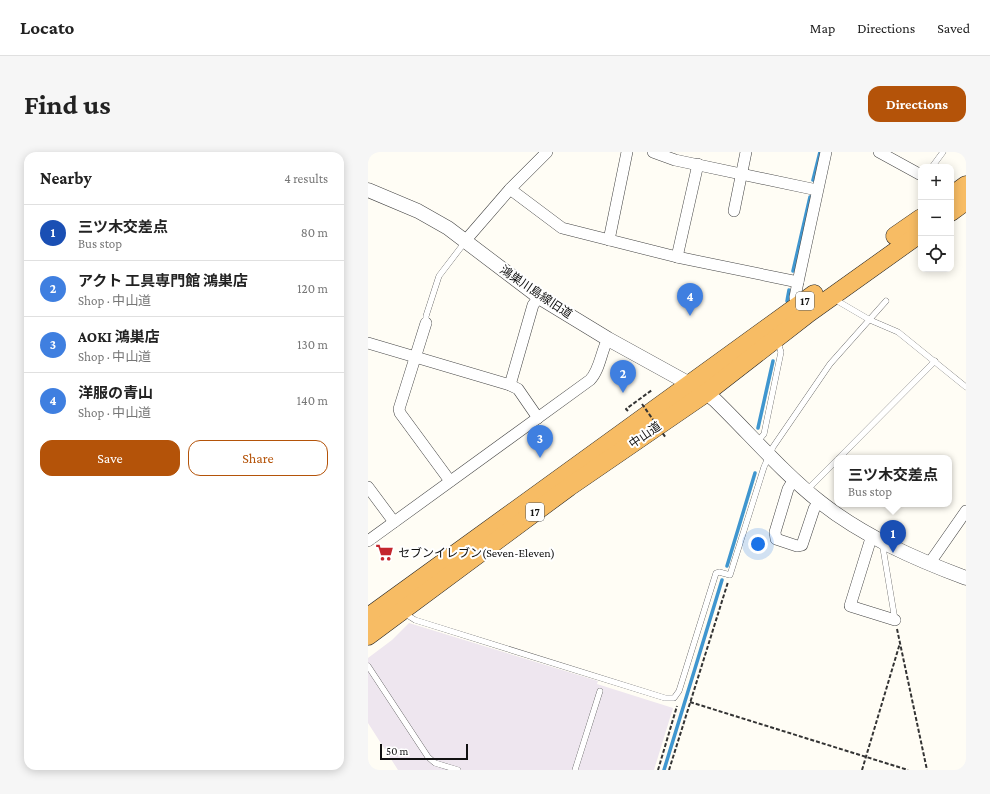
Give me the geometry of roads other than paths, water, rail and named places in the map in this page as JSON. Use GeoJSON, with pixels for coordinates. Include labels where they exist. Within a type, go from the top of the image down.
{"type":"FeatureCollection","features":[{"type":"Feature","properties":{"kind":"highway"},"geometry":{"type":"LineString","coordinates":[[954,194],[966,186]]}},
{"type":"Feature","properties":{"kind":"highway"},"geometry":{"type":"LineString","coordinates":[[954,210],[966,201]]}},
{"type":"Feature","properties":{"kind":"highway","name":"中山道"},"geometry":{"type":"LineString","coordinates":[[368,636],[698,389],[797,306],[918,220]]}},
{"type":"Feature","properties":{"kind":"highway","name":"中山道"},"geometry":{"type":"LineString","coordinates":[[368,617],[698,389],[776,338],[918,235]]}},
{"type":"Feature","properties":{"kind":"street"},"geometry":{"type":"LineString","coordinates":[[465,241],[510,189],[547,152]]}},
{"type":"Feature","properties":{"kind":"street"},"geometry":{"type":"LineString","coordinates":[[609,240],[627,152]]}},
{"type":"Feature","properties":{"kind":"street"},"geometry":{"type":"LineString","coordinates":[[653,152],[676,156],[698,164],[741,174],[818,190]]}},
{"type":"Feature","properties":{"kind":"street"},"geometry":{"type":"LineString","coordinates":[[734,211],[746,152]]}},
{"type":"Feature","properties":{"kind":"street"},"geometry":{"type":"LineString","coordinates":[[797,306],[795,296],[826,152]]}},
{"type":"Feature","properties":{"kind":"street"},"geometry":{"type":"LineString","coordinates":[[878,152],[918,173]]}},
{"type":"Feature","properties":{"kind":"street"},"geometry":{"type":"LineString","coordinates":[[677,257],[698,164]]}},
{"type":"Feature","properties":{"kind":"street"},"geometry":{"type":"LineString","coordinates":[[510,189],[562,228],[677,257],[798,282]]}},
{"type":"Feature","properties":{"kind":"street","name":"鴻巣川島線旧道"},"geometry":{"type":"LineString","coordinates":[[368,190],[418,211],[448,228],[539,297],[608,339],[715,400],[794,479],[844,520],[929,564],[966,578]]}},
{"type":"Feature","properties":{"kind":"street"},"geometry":{"type":"LineString","coordinates":[[510,385],[533,305],[539,297]]}},
{"type":"Feature","properties":{"kind":"street"},"geometry":{"type":"LineString","coordinates":[[426,323],[399,409],[400,413],[450,481]]}},
{"type":"Feature","properties":{"kind":"street"},"geometry":{"type":"LineString","coordinates":[[368,541],[593,377],[608,339]]}},
{"type":"Feature","properties":{"kind":"street"},"geometry":{"type":"LineString","coordinates":[[368,343],[510,385],[518,389],[538,418]]}},
{"type":"Feature","properties":{"kind":"street"},"geometry":{"type":"LineString","coordinates":[[794,479],[788,489],[775,532],[776,539],[797,546],[802,545],[814,510],[819,501]]}},
{"type":"Feature","properties":{"kind":"street"},"geometry":{"type":"LineString","coordinates":[[368,487],[394,522]]}},
{"type":"Feature","properties":{"kind":"street"},"geometry":{"type":"LineString","coordinates":[[929,564],[966,511]]}},
{"type":"Feature","properties":{"kind":"street"},"geometry":{"type":"LineString","coordinates":[[877,538],[850,606],[895,620]]}},
{"type":"Feature","properties":{"kind":"lane"},"geometry":{"type":"LineString","coordinates":[[934,164],[943,152]]}},
{"type":"Feature","properties":{"kind":"lane"},"geometry":{"type":"LineString","coordinates":[[426,323],[426,316],[438,276],[465,241]]}},
{"type":"Feature","properties":{"kind":"lane"},"geometry":{"type":"LineString","coordinates":[[830,298],[870,320],[898,332],[966,387]]}},
{"type":"Feature","properties":{"kind":"lane"},"geometry":{"type":"LineString","coordinates":[[402,612],[415,620],[665,698],[674,698],[679,691],[716,573],[719,572],[730,575],[764,467],[770,455],[830,364],[886,301]]}},
{"type":"Feature","properties":{"kind":"lane"},"geometry":{"type":"LineString","coordinates":[[757,442],[764,434],[781,352],[781,346],[776,338]]}},
{"type":"Feature","properties":{"kind":"lane"},"geometry":{"type":"LineString","coordinates":[[842,455],[935,361]]}},
{"type":"Feature","properties":{"kind":"lane"},"geometry":{"type":"LineString","coordinates":[[807,490],[834,463]]}},
{"type":"Feature","properties":{"kind":"lane"},"geometry":{"type":"LineString","coordinates":[[877,538],[882,552],[895,620]]}},
{"type":"Feature","properties":{"kind":"lane"},"geometry":{"type":"LineString","coordinates":[[368,666],[428,757],[435,763],[458,770]]}},
{"type":"Feature","properties":{"kind":"lane"},"geometry":{"type":"LineString","coordinates":[[575,770],[600,691]]}},
{"type":"Feature","properties":{"kind":"waterway"},"geometry":{"type":"LineString","coordinates":[[813,180],[820,152]]}},
{"type":"Feature","properties":{"kind":"waterway"},"geometry":{"type":"LineString","coordinates":[[793,271],[810,197]]}},
{"type":"Feature","properties":{"kind":"waterway"},"geometry":{"type":"LineString","coordinates":[[787,301],[789,290]]}},
{"type":"Feature","properties":{"kind":"waterway"},"geometry":{"type":"LineString","coordinates":[[758,428],[773,361]]}},
{"type":"Feature","properties":{"kind":"waterway"},"geometry":{"type":"LineString","coordinates":[[727,566],[755,473]]}},
{"type":"Feature","properties":{"kind":"waterway"},"geometry":{"type":"LineString","coordinates":[[664,770],[722,580]]}},
{"type":"Feature","properties":{"kind":"place","name":"洋服の青山"},"geometry":{"type":"Point","coordinates":[690,316]}},
{"type":"Feature","properties":{"kind":"place","name":"アクト 工具専門館 鴻巣店"},"geometry":{"type":"Point","coordinates":[623,393]}},
{"type":"Feature","properties":{"kind":"place","name":"AOKI 鴻巣店"},"geometry":{"type":"Point","coordinates":[540,458]}},
{"type":"Feature","properties":{"kind":"place","name":"セブンイレブン(Seven-Eleven)"},"geometry":{"type":"Point","coordinates":[385,553]}},
{"type":"Feature","properties":{"kind":"place","name":"三ツ木交差点"},"geometry":{"type":"Point","coordinates":[893,553]}}]}
